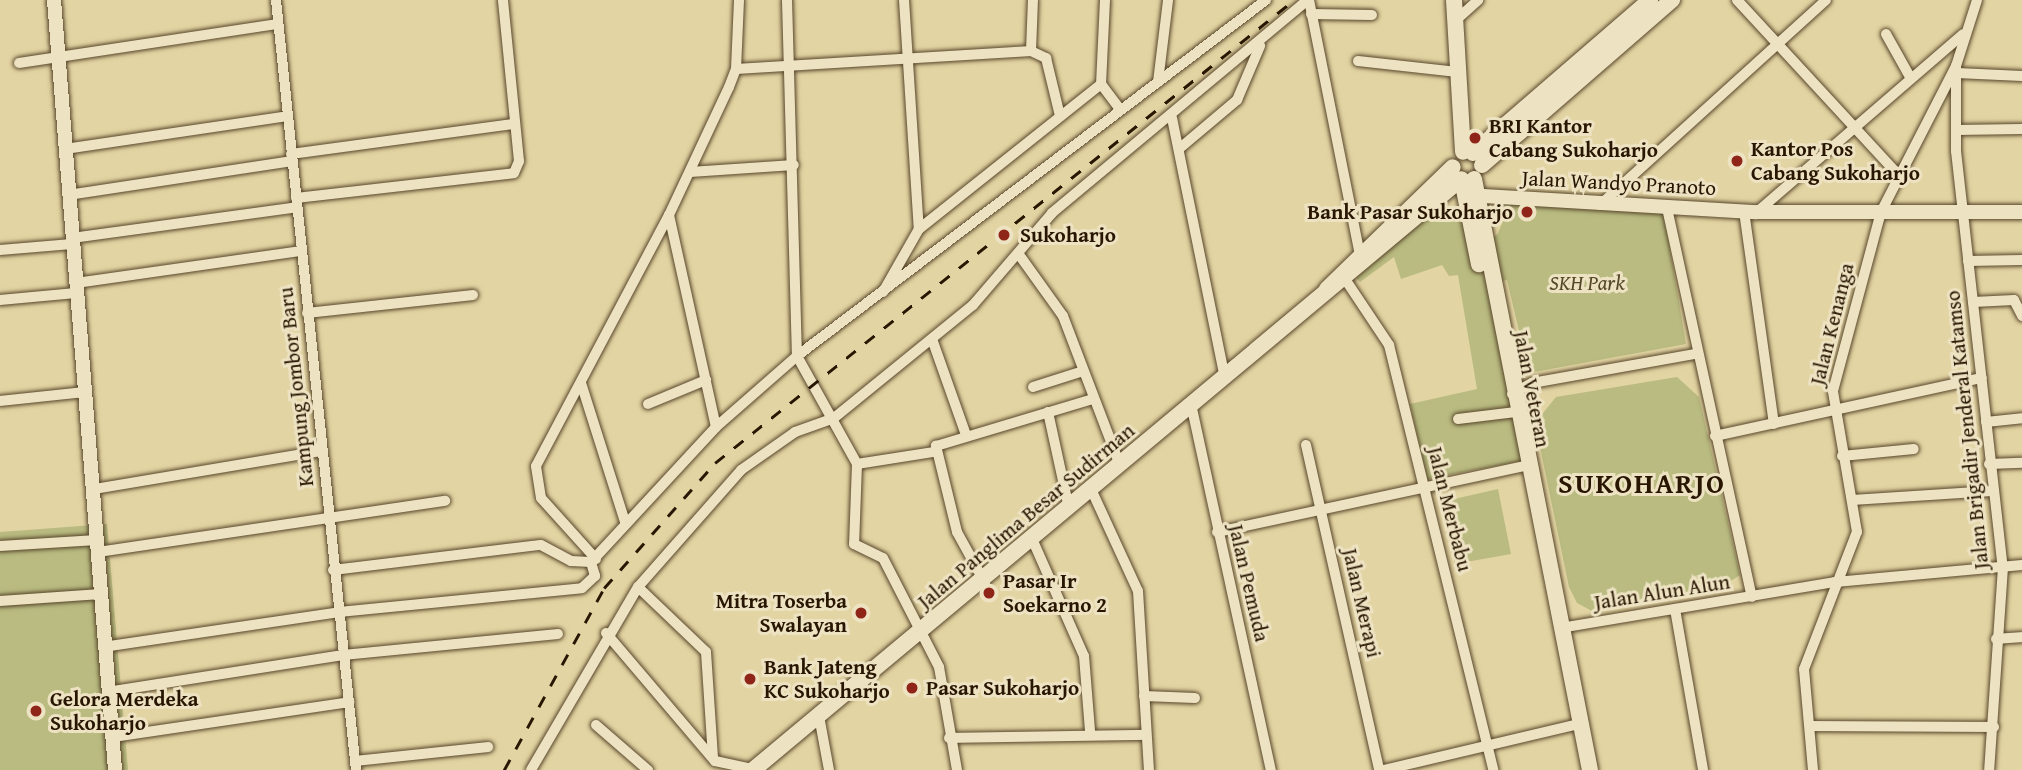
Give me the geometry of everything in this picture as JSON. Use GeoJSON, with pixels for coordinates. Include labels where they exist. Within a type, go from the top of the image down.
{"type":"FeatureCollection","features":[{"type":"Feature","properties":{"kind":"main road","name":"Jalan Veteran"},"geometry":{"type":"LineString","coordinates":[[1454,0],[1457,72],[1468,174],[1590,770]]}},
{"type":"Feature","properties":{"kind":"main road"},"geometry":{"type":"LineString","coordinates":[[1468,174],[1650,0]]}},
{"type":"Feature","properties":{"kind":"main road"},"geometry":{"type":"LineString","coordinates":[[1468,174],[1672,0]]}},
{"type":"Feature","properties":{"kind":"main road","name":"Jalan Panglima Besar Sudirman"},"geometry":{"type":"LineString","coordinates":[[754,770],[985,583],[1224,374],[1468,174]]}},
{"type":"Feature","properties":{"kind":"street"},"geometry":{"type":"LineString","coordinates":[[54,0],[94,489],[103,647],[115,770]]}},
{"type":"Feature","properties":{"kind":"street","name":"Kampung Jombor Baru"},"geometry":{"type":"LineString","coordinates":[[276,0],[355,766]]}},
{"type":"Feature","properties":{"kind":"street"},"geometry":{"type":"LineString","coordinates":[[0,250],[72,241],[297,202],[514,173],[519,162],[513,124],[503,0]]}},
{"type":"Feature","properties":{"kind":"street"},"geometry":{"type":"LineString","coordinates":[[103,647],[339,612],[582,588],[595,576],[594,560],[548,507],[534,478],[669,215],[736,69],[739,0]]}},
{"type":"Feature","properties":{"kind":"street"},"geometry":{"type":"LineString","coordinates":[[787,0],[797,356],[835,418],[857,464],[853,544],[883,558],[918,635],[944,678],[949,738],[957,770]]}},
{"type":"Feature","properties":{"kind":"street"},"geometry":{"type":"LineString","coordinates":[[904,0],[919,229]]}},
{"type":"Feature","properties":{"kind":"street"},"geometry":{"type":"LineString","coordinates":[[1031,51],[1032,0]]}},
{"type":"Feature","properties":{"kind":"street"},"geometry":{"type":"LineString","coordinates":[[1105,0],[1101,84],[1120,109]]}},
{"type":"Feature","properties":{"kind":"street"},"geometry":{"type":"LineString","coordinates":[[1158,82],[1168,0]]}},
{"type":"Feature","properties":{"kind":"street"},"geometry":{"type":"LineString","coordinates":[[333,570],[541,545],[571,561],[594,560],[625,522],[716,426],[797,356],[909,276],[1253,6],[1266,0]]}},
{"type":"Feature","properties":{"kind":"street"},"geometry":{"type":"LineString","coordinates":[[1308,0],[1360,260]]}},
{"type":"Feature","properties":{"kind":"street"},"geometry":{"type":"LineString","coordinates":[[531,770],[606,633],[638,587],[741,470],[794,432],[835,418],[932,339],[1020,256],[1052,212],[1172,118],[1260,45],[1308,0]]}},
{"type":"Feature","properties":{"kind":"street"},"geometry":{"type":"LineString","coordinates":[[1456,20],[1478,0]]}},
{"type":"Feature","properties":{"kind":"street"},"geometry":{"type":"LineString","coordinates":[[1737,0],[1782,42],[1901,178]]}},
{"type":"Feature","properties":{"kind":"street"},"geometry":{"type":"LineString","coordinates":[[1600,205],[1826,0]]}},
{"type":"Feature","properties":{"kind":"street"},"geometry":{"type":"LineString","coordinates":[[1976,0],[1963,34],[1956,70],[2022,76]]}},
{"type":"Feature","properties":{"kind":"street"},"geometry":{"type":"LineString","coordinates":[[1311,14],[1372,15]]}},
{"type":"Feature","properties":{"kind":"street"},"geometry":{"type":"LineString","coordinates":[[19,63],[278,24]]}},
{"type":"Feature","properties":{"kind":"street"},"geometry":{"type":"LineString","coordinates":[[1886,34],[1910,78]]}},
{"type":"Feature","properties":{"kind":"street"},"geometry":{"type":"LineString","coordinates":[[1774,424],[1750,211],[1857,127],[1963,34]]}},
{"type":"Feature","properties":{"kind":"street"},"geometry":{"type":"LineString","coordinates":[[1180,148],[1237,100],[1260,45]]}},
{"type":"Feature","properties":{"kind":"street"},"geometry":{"type":"LineString","coordinates":[[736,69],[1031,51],[1046,58],[1060,116]]}},
{"type":"Feature","properties":{"kind":"street"},"geometry":{"type":"LineString","coordinates":[[1357,61],[1457,72]]}},
{"type":"Feature","properties":{"kind":"street","name":"Jalan Brigadir Jenderal Katamso"},"geometry":{"type":"LineString","coordinates":[[1956,70],[1956,130],[1968,261],[1992,491],[2003,567],[1989,770]]}},
{"type":"Feature","properties":{"kind":"street","name":"Jalan Kenanga"},"geometry":{"type":"LineString","coordinates":[[1813,770],[1804,669],[1835,582],[1857,532],[1833,411],[1881,212],[1956,70]]}},
{"type":"Feature","properties":{"kind":"street"},"geometry":{"type":"LineString","coordinates":[[883,292],[894,265],[919,229],[1101,84]]}},
{"type":"Feature","properties":{"kind":"street"},"geometry":{"type":"LineString","coordinates":[[65,149],[288,116]]}},
{"type":"Feature","properties":{"kind":"street"},"geometry":{"type":"LineString","coordinates":[[1172,118],[1224,374]]}},
{"type":"Feature","properties":{"kind":"street"},"geometry":{"type":"LineString","coordinates":[[68,195],[292,157],[513,124]]}},
{"type":"Feature","properties":{"kind":"street"},"geometry":{"type":"LineString","coordinates":[[1956,130],[2022,130]]}},
{"type":"Feature","properties":{"kind":"street"},"geometry":{"type":"LineString","coordinates":[[690,172],[793,165]]}},
{"type":"Feature","properties":{"kind":"street","name":"Jalan Wandyo Pranoto"},"geometry":{"type":"LineString","coordinates":[[1468,174],[1600,205],[1750,211],[2022,212]]}},
{"type":"Feature","properties":{"kind":"street","name":"Jalan Alun Alun"},"geometry":{"type":"LineString","coordinates":[[1560,628],[1752,597],[1695,354],[1667,208]]}},
{"type":"Feature","properties":{"kind":"street"},"geometry":{"type":"LineString","coordinates":[[669,215],[716,426]]}},
{"type":"Feature","properties":{"kind":"street"},"geometry":{"type":"LineString","coordinates":[[0,300],[300,251]]}},
{"type":"Feature","properties":{"kind":"street"},"geometry":{"type":"LineString","coordinates":[[1020,256],[1055,301],[1120,465]]}},
{"type":"Feature","properties":{"kind":"street"},"geometry":{"type":"LineString","coordinates":[[1968,261],[2022,260]]}},
{"type":"Feature","properties":{"kind":"street"},"geometry":{"type":"LineString","coordinates":[[894,265],[898,277],[909,276]]}},
{"type":"Feature","properties":{"kind":"street","name":"Jalan Merbabu"},"geometry":{"type":"LineString","coordinates":[[1343,276],[1389,345],[1427,488],[1493,770]]}},
{"type":"Feature","properties":{"kind":"street"},"geometry":{"type":"LineString","coordinates":[[307,313],[473,295]]}},
{"type":"Feature","properties":{"kind":"street"},"geometry":{"type":"LineString","coordinates":[[1973,302],[2014,300],[2022,316]]}},
{"type":"Feature","properties":{"kind":"street"},"geometry":{"type":"LineString","coordinates":[[932,339],[966,435]]}},
{"type":"Feature","properties":{"kind":"street"},"geometry":{"type":"LineString","coordinates":[[1511,388],[1695,354]]}},
{"type":"Feature","properties":{"kind":"street"},"geometry":{"type":"LineString","coordinates":[[1033,387],[1083,371]]}},
{"type":"Feature","properties":{"kind":"street"},"geometry":{"type":"LineString","coordinates":[[1715,436],[1982,379]]}},
{"type":"Feature","properties":{"kind":"street"},"geometry":{"type":"LineString","coordinates":[[648,404],[706,380]]}},
{"type":"Feature","properties":{"kind":"street"},"geometry":{"type":"LineString","coordinates":[[581,383],[625,522]]}},
{"type":"Feature","properties":{"kind":"street"},"geometry":{"type":"LineString","coordinates":[[0,401],[85,392]]}},
{"type":"Feature","properties":{"kind":"street"},"geometry":{"type":"LineString","coordinates":[[857,464],[934,452],[966,435],[1093,399]]}},
{"type":"Feature","properties":{"kind":"street","name":"Jalan Pemuda"},"geometry":{"type":"LineString","coordinates":[[1191,404],[1271,770]]}},
{"type":"Feature","properties":{"kind":"street"},"geometry":{"type":"LineString","coordinates":[[1048,412],[1069,508]]}},
{"type":"Feature","properties":{"kind":"street"},"geometry":{"type":"LineString","coordinates":[[1458,419],[1516,412]]}},
{"type":"Feature","properties":{"kind":"street"},"geometry":{"type":"LineString","coordinates":[[1986,422],[2022,418]]}},
{"type":"Feature","properties":{"kind":"street","name":"Jalan Merapi"},"geometry":{"type":"LineString","coordinates":[[1306,445],[1381,770]]}},
{"type":"Feature","properties":{"kind":"street"},"geometry":{"type":"LineString","coordinates":[[1842,456],[1914,449]]}},
{"type":"Feature","properties":{"kind":"street"},"geometry":{"type":"LineString","coordinates":[[94,489],[322,451]]}},
{"type":"Feature","properties":{"kind":"street"},"geometry":{"type":"LineString","coordinates":[[934,452],[960,541],[985,583]]}},
{"type":"Feature","properties":{"kind":"street"},"geometry":{"type":"LineString","coordinates":[[1989,464],[2022,463]]}},
{"type":"Feature","properties":{"kind":"street"},"geometry":{"type":"LineString","coordinates":[[1217,532],[1321,512],[1526,466]]}},
{"type":"Feature","properties":{"kind":"street"},"geometry":{"type":"LineString","coordinates":[[1091,489],[1138,591],[1149,770]]}},
{"type":"Feature","properties":{"kind":"street"},"geometry":{"type":"LineString","coordinates":[[1852,500],[1992,491]]}},
{"type":"Feature","properties":{"kind":"street"},"geometry":{"type":"LineString","coordinates":[[0,546],[98,546],[329,520],[445,501]]}},
{"type":"Feature","properties":{"kind":"street"},"geometry":{"type":"LineString","coordinates":[[1033,541],[1084,656],[1090,731]]}},
{"type":"Feature","properties":{"kind":"street"},"geometry":{"type":"LineString","coordinates":[[1752,597],[1835,582],[2022,565]]}},
{"type":"Feature","properties":{"kind":"street"},"geometry":{"type":"LineString","coordinates":[[638,587],[706,652],[718,760]]}},
{"type":"Feature","properties":{"kind":"street"},"geometry":{"type":"LineString","coordinates":[[0,601],[101,594]]}},
{"type":"Feature","properties":{"kind":"street"},"geometry":{"type":"LineString","coordinates":[[1675,609],[1703,770]]}},
{"type":"Feature","properties":{"kind":"street"},"geometry":{"type":"LineString","coordinates":[[606,633],[718,760],[754,770]]}},
{"type":"Feature","properties":{"kind":"street"},"geometry":{"type":"LineString","coordinates":[[107,692],[343,655],[558,634]]}},
{"type":"Feature","properties":{"kind":"street"},"geometry":{"type":"LineString","coordinates":[[1996,639],[2022,637]]}},
{"type":"Feature","properties":{"kind":"street"},"geometry":{"type":"LineString","coordinates":[[1144,696],[1195,698]]}},
{"type":"Feature","properties":{"kind":"street"},"geometry":{"type":"LineString","coordinates":[[113,737],[349,702]]}},
{"type":"Feature","properties":{"kind":"street"},"geometry":{"type":"LineString","coordinates":[[819,716],[829,770]]}},
{"type":"Feature","properties":{"kind":"street"},"geometry":{"type":"LineString","coordinates":[[1381,770],[1579,724]]}},
{"type":"Feature","properties":{"kind":"street"},"geometry":{"type":"LineString","coordinates":[[596,725],[648,770]]}},
{"type":"Feature","properties":{"kind":"street"},"geometry":{"type":"LineString","coordinates":[[1810,726],[1994,727]]}},
{"type":"Feature","properties":{"kind":"street"},"geometry":{"type":"LineString","coordinates":[[949,738],[1090,731],[1146,735]]}},
{"type":"Feature","properties":{"kind":"street"},"geometry":{"type":"LineString","coordinates":[[355,766],[488,747]]}},
{"type":"Feature","properties":{"kind":"green space","name":"SKH Park"},"geometry":{"type":"Polygon","coordinates":[[[1511,203],[1663,208],[1686,344],[1529,373],[1507,280],[1496,282],[1488,238],[1497,235],[1511,203]]]}},
{"type":"Feature","properties":{"kind":"green space"},"geometry":{"type":"Polygon","coordinates":[[[1434,210],[1452,212],[1479,229],[1522,461],[1427,479],[1410,404],[1477,389],[1458,275],[1449,276],[1442,265],[1401,279],[1394,257],[1360,282],[1351,272],[1434,210]]]}},
{"type":"Feature","properties":{"kind":"green space"},"geometry":{"type":"Polygon","coordinates":[[[1677,377],[1699,397],[1740,575],[1715,591],[1592,611],[1577,603],[1569,587],[1535,423],[1556,397],[1677,377]]]}},
{"type":"Feature","properties":{"kind":"green space"},"geometry":{"type":"Polygon","coordinates":[[[1498,489],[1511,554],[1455,564],[1441,502],[1498,489]]]}},
{"type":"Feature","properties":{"kind":"green space"},"geometry":{"type":"Polygon","coordinates":[[[107,524],[128,770],[0,770],[0,532],[107,524]]]}},
{"type":"Feature","properties":{"kind":"railway"},"geometry":{"type":"LineString","coordinates":[[504,770],[604,588],[715,463],[1294,0]]}},
{"type":"Feature","properties":{"kind":"place","name":"BRI Kantor Cabang Sukoharjo"},"geometry":{"type":"Point","coordinates":[1475,138]}},
{"type":"Feature","properties":{"kind":"place","name":"Kantor Pos Cabang Sukoharjo"},"geometry":{"type":"Point","coordinates":[1737,161]}},
{"type":"Feature","properties":{"kind":"place","name":"Bank Pasar Sukoharjo"},"geometry":{"type":"Point","coordinates":[1527,212]}},
{"type":"Feature","properties":{"kind":"place","name":"Sukoharjo"},"geometry":{"type":"Point","coordinates":[1004,235]}},
{"type":"Feature","properties":{"kind":"place","name":"Pasar Ir Soekarno 2"},"geometry":{"type":"Point","coordinates":[989,593]}},
{"type":"Feature","properties":{"kind":"place","name":"Mitra Toserba Swalayan"},"geometry":{"type":"Point","coordinates":[861,613]}},
{"type":"Feature","properties":{"kind":"place","name":"Bank Jateng KC Sukoharjo"},"geometry":{"type":"Point","coordinates":[750,679]}},
{"type":"Feature","properties":{"kind":"place","name":"Pasar Sukoharjo"},"geometry":{"type":"Point","coordinates":[912,688]}},
{"type":"Feature","properties":{"kind":"place","name":"Gelora Merdeka Sukoharjo"},"geometry":{"type":"Point","coordinates":[36,711]}},
{"type":"Feature","properties":{"kind":"district","name":"SUKOHARJO"},"geometry":{"type":"Point","coordinates":[1642,483]}}]}
